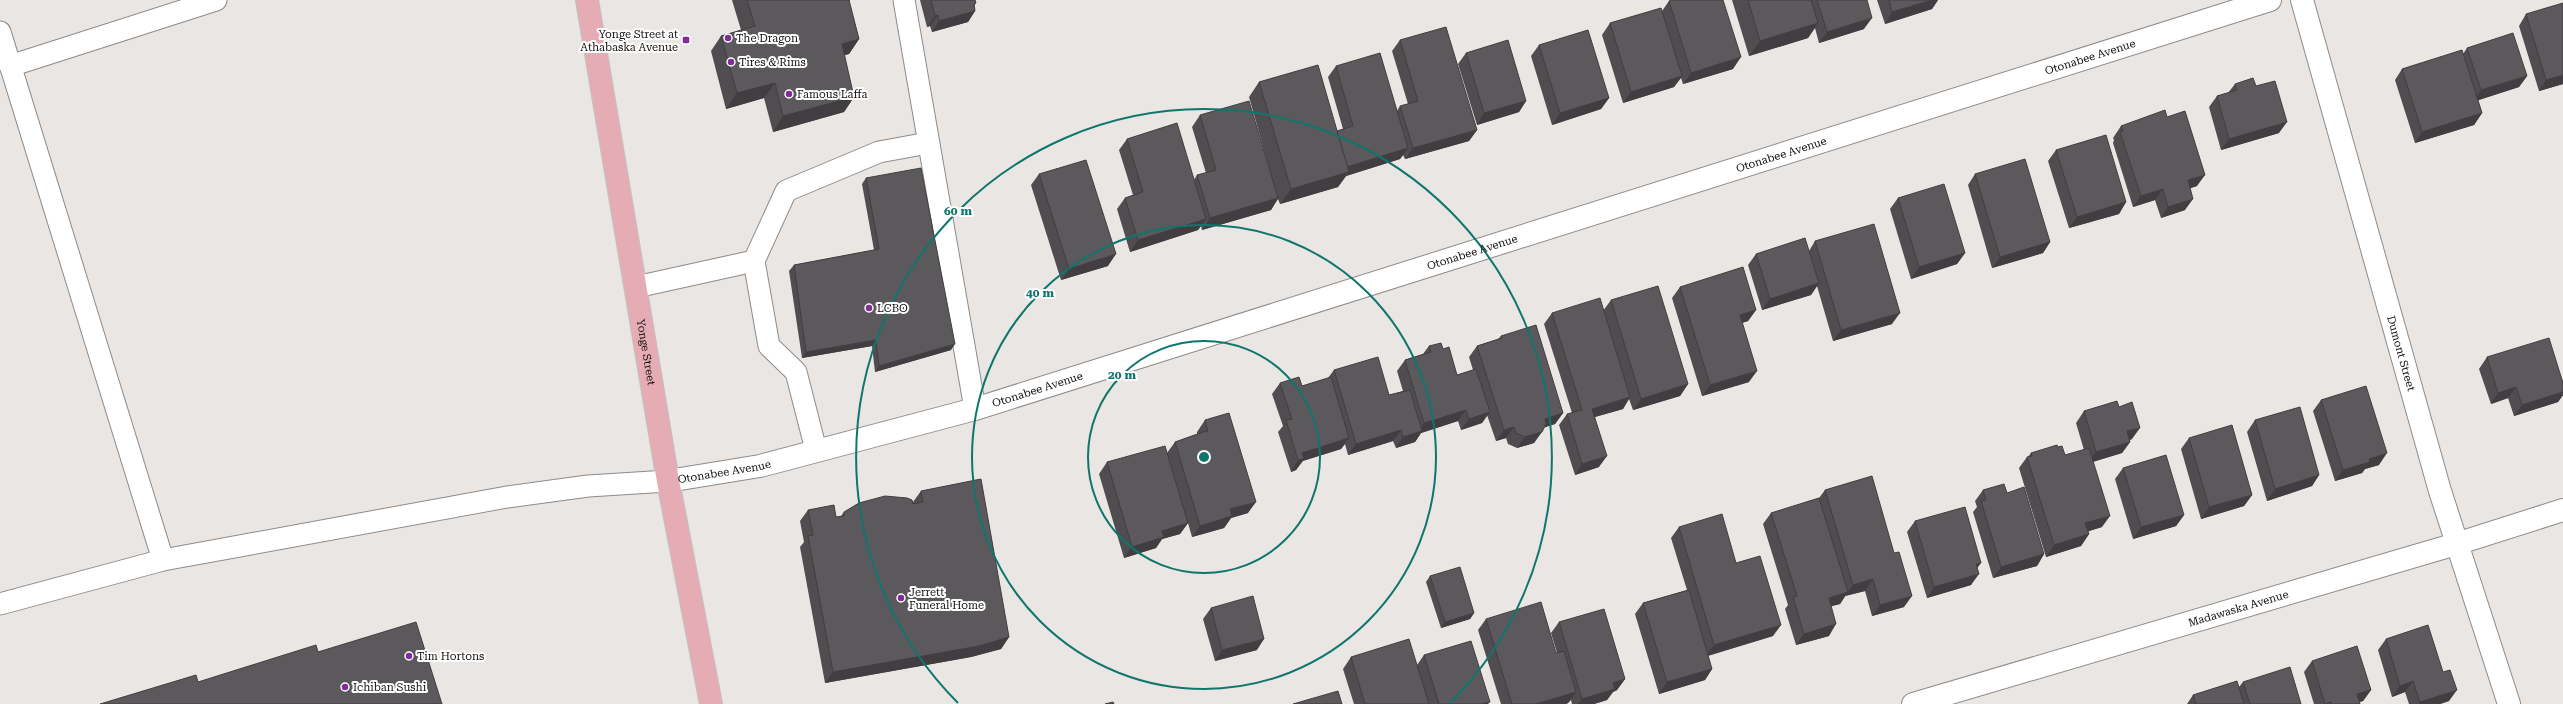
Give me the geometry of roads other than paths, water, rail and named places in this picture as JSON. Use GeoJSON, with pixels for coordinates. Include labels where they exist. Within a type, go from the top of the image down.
{"type":"FeatureCollection","features":[{"type":"Feature","properties":{"kind":"main road","name":"Yonge Street"},"geometry":{"type":"LineString","coordinates":[[587,0],[668,481],[711,704]]}},
{"type":"Feature","properties":{"kind":"street","name":"Otonabee Avenue"},"geometry":{"type":"LineString","coordinates":[[668,481],[760,466],[974,408],[2270,0]]}},
{"type":"Feature","properties":{"kind":"street","name":"Dumont Street"},"geometry":{"type":"LineString","coordinates":[[2302,0],[2456,544],[2509,704]]}},
{"type":"Feature","properties":{"kind":"street","name":"Madawaska Avenue"},"geometry":{"type":"LineString","coordinates":[[1913,704],[2456,544],[2563,510]]}},
{"type":"Feature","properties":{"kind":"lane"},"geometry":{"type":"LineString","coordinates":[[10,66],[216,0]]}},
{"type":"Feature","properties":{"kind":"lane"},"geometry":{"type":"LineString","coordinates":[[904,0],[974,408]]}},
{"type":"Feature","properties":{"kind":"lane"},"geometry":{"type":"LineString","coordinates":[[0,32],[163,560]]}},
{"type":"Feature","properties":{"kind":"lane"},"geometry":{"type":"LineString","coordinates":[[816,450],[796,372],[769,346],[754,260],[786,191],[879,152],[928,143]]}},
{"type":"Feature","properties":{"kind":"lane"},"geometry":{"type":"LineString","coordinates":[[636,287],[754,260]]}},
{"type":"Feature","properties":{"kind":"lane"},"geometry":{"type":"LineString","coordinates":[[0,604],[163,560],[507,497],[582,486],[668,481]]}},
{"type":"Feature","properties":{"kind":"place","name":"The Dragon"},"geometry":{"type":"Point","coordinates":[728,38]}},
{"type":"Feature","properties":{"kind":"place","name":"Yonge Street at Athabaska Avenue"},"geometry":{"type":"Point","coordinates":[686,40]}},
{"type":"Feature","properties":{"kind":"place","name":"Tires & Rims"},"geometry":{"type":"Point","coordinates":[731,62]}},
{"type":"Feature","properties":{"kind":"place","name":"Famous Laffa"},"geometry":{"type":"Point","coordinates":[789,94]}},
{"type":"Feature","properties":{"kind":"place","name":"LCBO"},"geometry":{"type":"Point","coordinates":[869,308]}},
{"type":"Feature","properties":{"kind":"place","name":"Jerrett Funeral Home"},"geometry":{"type":"Point","coordinates":[901,598]}},
{"type":"Feature","properties":{"kind":"place","name":"Tim Hortons"},"geometry":{"type":"Point","coordinates":[409,656]}},
{"type":"Feature","properties":{"kind":"place","name":"Ichiban Sushi"},"geometry":{"type":"Point","coordinates":[345,687]}}]}
